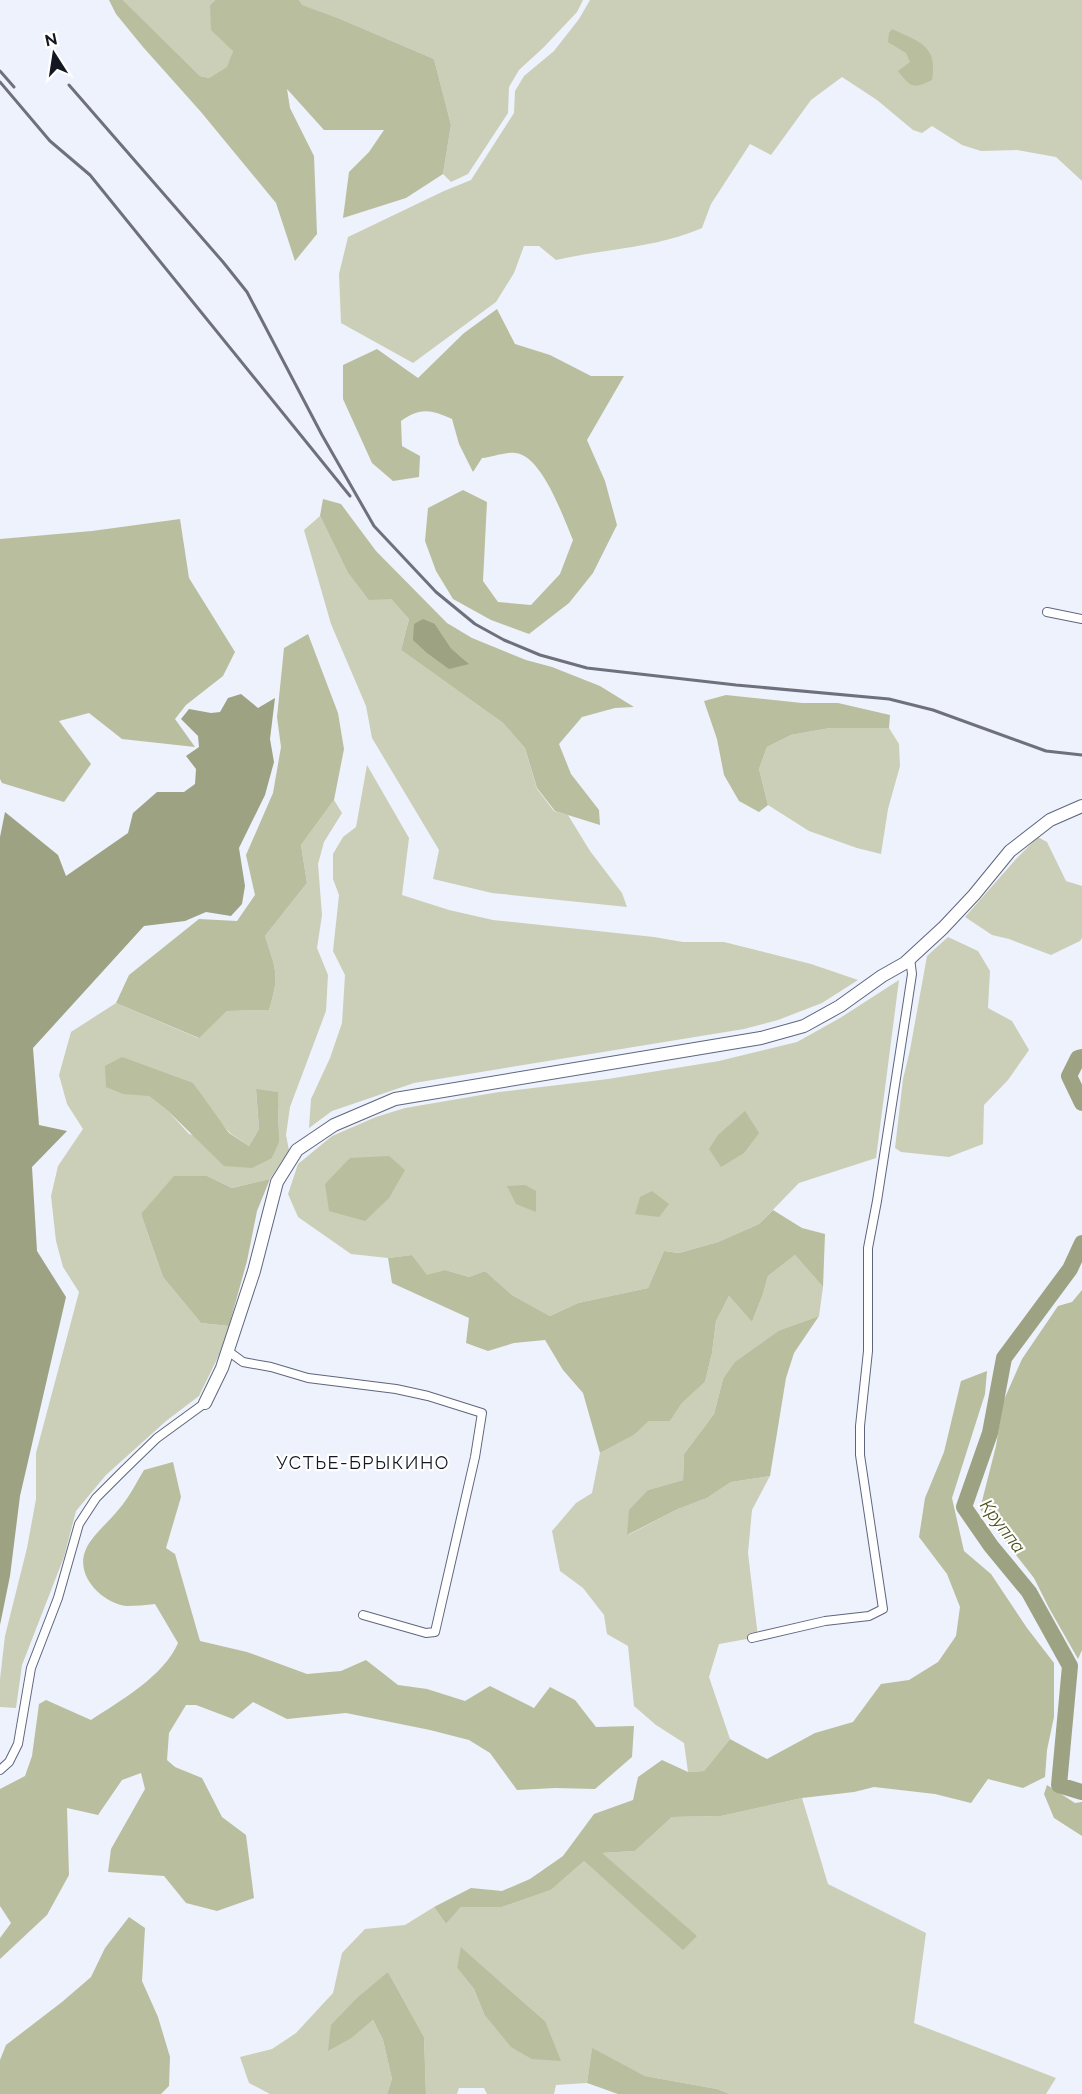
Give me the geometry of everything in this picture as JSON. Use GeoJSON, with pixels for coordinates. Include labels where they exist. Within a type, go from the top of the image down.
{"type":"FeatureCollection","features":[{"type":"Feature","properties":{"kind":"street"},"geometry":{"type":"LineString","coordinates":[[1047,612],[1082,619]]}},
{"type":"Feature","properties":{"kind":"street"},"geometry":{"type":"LineString","coordinates":[[0,1770],[9,1762],[18,1744],[31,1668],[58,1598],[79,1524],[96,1498],[124,1470],[158,1438],[205,1403],[228,1351],[254,1271],[277,1182],[297,1150],[334,1125],[395,1099],[761,1038],[804,1026],[840,1006],[910,958],[943,928],[1010,851],[1050,820],[1082,806]]}},
{"type":"Feature","properties":{"kind":"street"},"geometry":{"type":"LineString","coordinates":[[752,1638],[825,1621],[868,1616],[883,1609],[860,1455],[860,1426],[868,1351],[868,1248],[878,1201],[909,996],[912,974],[910,958]]}},
{"type":"Feature","properties":{"kind":"street"},"geometry":{"type":"LineString","coordinates":[[228,1351],[243,1362],[271,1367],[308,1378],[396,1389],[428,1396],[482,1413],[475,1457],[435,1632],[426,1633],[363,1615]]}},
{"type":"Feature","properties":{"kind":"shaded area"},"geometry":{"type":"Polygon","coordinates":[[[109,0],[123,0],[200,76],[209,78],[227,67],[233,51],[211,30],[210,5],[215,0],[299,0],[302,5],[434,59],[451,125],[443,174],[406,198],[343,218],[349,172],[369,152],[384,130],[324,130],[287,89],[290,108],[314,156],[317,234],[295,261],[276,203],[201,112],[143,47],[116,14],[109,0]]]}},
{"type":"Feature","properties":{"kind":"shaded area"},"geometry":{"type":"Polygon","coordinates":[[[123,0],[215,0],[210,5],[233,51],[228,67],[209,78],[200,76],[123,0]]]}},
{"type":"Feature","properties":{"kind":"shaded area"},"geometry":{"type":"Polygon","coordinates":[[[299,0],[583,0],[577,12],[519,70],[509,87],[508,113],[468,174],[451,182],[443,174],[451,125],[434,59],[338,18],[301,5],[299,0]]]}},
{"type":"Feature","properties":{"kind":"shaded area"},"geometry":{"type":"Polygon","coordinates":[[[590,0],[1082,0],[1082,181],[1056,157],[1017,150],[981,151],[962,145],[932,126],[922,133],[913,130],[877,100],[842,77],[811,100],[771,155],[750,144],[711,204],[702,228],[649,244],[556,260],[539,246],[524,246],[514,273],[496,302],[413,363],[341,323],[339,274],[348,237],[471,180],[514,113],[515,91],[524,76],[554,51],[579,19],[590,0]]]}},
{"type":"Feature","properties":{"kind":"shaded area"},"geometry":{"type":"Polygon","coordinates":[[[892,29],[918,42],[929,52],[933,68],[932,80],[916,86],[909,84],[902,77],[898,71],[910,62],[906,53],[888,42],[892,29]]]}},
{"type":"Feature","properties":{"kind":"shaded area"},"geometry":{"type":"Polygon","coordinates":[[[497,309],[515,344],[550,355],[591,376],[624,376],[587,440],[605,481],[617,525],[593,573],[569,603],[529,634],[491,620],[453,599],[436,571],[425,541],[428,508],[463,490],[487,502],[483,581],[498,602],[531,605],[560,574],[573,540],[543,475],[525,456],[515,453],[482,458],[473,472],[459,444],[452,419],[426,411],[401,421],[402,446],[420,456],[419,477],[393,481],[372,463],[343,399],[343,365],[377,349],[418,378],[464,333],[497,309]]]}},
{"type":"Feature","properties":{"kind":"shaded area"},"geometry":{"type":"Polygon","coordinates":[[[323,499],[341,504],[376,551],[447,623],[472,638],[600,686],[634,707],[615,708],[582,717],[559,744],[571,774],[599,810],[600,825],[555,811],[537,788],[525,748],[503,723],[401,650],[409,619],[391,599],[369,600],[347,571],[320,516],[323,499]],[[414,624],[468,663],[451,648],[435,624],[414,624]]]}},
{"type":"Feature","properties":{"kind":"shaded area"},"geometry":{"type":"Polygon","coordinates":[[[320,516],[347,571],[391,599],[409,619],[401,650],[503,723],[525,748],[537,789],[554,811],[568,815],[590,851],[622,893],[627,907],[492,893],[433,879],[439,850],[372,738],[366,706],[331,624],[304,530],[320,516]]]}},
{"type":"Feature","properties":{"kind":"shaded area"},"geometry":{"type":"Polygon","coordinates":[[[180,519],[189,578],[235,652],[223,676],[186,705],[175,719],[195,747],[122,739],[89,713],[59,721],[91,764],[64,802],[2,783],[0,779],[0,539],[92,531],[180,519]]]}},
{"type":"Feature","properties":{"kind":"shaded area"},"geometry":{"type":"Polygon","coordinates":[[[423,619],[435,624],[451,648],[469,664],[449,669],[413,640],[414,624],[423,619]]]}},
{"type":"Feature","properties":{"kind":"shaded area"},"geometry":{"type":"Polygon","coordinates":[[[308,634],[338,713],[344,749],[334,800],[301,845],[307,883],[265,936],[275,973],[275,988],[269,1010],[227,1011],[199,1038],[116,1003],[129,975],[199,919],[237,921],[255,895],[246,855],[273,793],[281,747],[277,717],[284,648],[308,634]]]}},
{"type":"Feature","properties":{"kind":"shaded area"},"geometry":{"type":"Polygon","coordinates":[[[241,694],[258,708],[275,698],[270,739],[274,762],[265,795],[239,848],[245,886],[242,904],[231,916],[206,912],[185,921],[144,926],[33,1048],[39,1125],[67,1131],[32,1167],[37,1251],[66,1297],[20,1496],[10,1576],[0,1625],[0,837],[5,812],[58,855],[66,876],[128,833],[133,813],[157,792],[184,792],[195,784],[196,769],[186,756],[199,747],[198,736],[181,719],[189,709],[211,713],[220,712],[228,698],[241,694]]]}},
{"type":"Feature","properties":{"kind":"shaded area"},"geometry":{"type":"Polygon","coordinates":[[[726,695],[802,703],[838,703],[890,715],[889,728],[830,728],[791,735],[767,747],[759,769],[768,805],[759,812],[739,801],[724,775],[717,739],[704,701],[726,695]]]}},
{"type":"Feature","properties":{"kind":"shaded area"},"geometry":{"type":"Polygon","coordinates":[[[830,728],[889,728],[899,744],[900,766],[888,809],[881,854],[809,831],[768,805],[759,769],[767,747],[791,735],[830,728]]]}},
{"type":"Feature","properties":{"kind":"shaded area"},"geometry":{"type":"Polygon","coordinates":[[[367,765],[409,838],[402,895],[449,910],[493,920],[683,942],[724,942],[811,964],[858,980],[822,1003],[778,1020],[744,1029],[414,1083],[332,1111],[309,1128],[311,1099],[330,1058],[342,1023],[345,975],[333,951],[339,895],[333,879],[333,854],[343,837],[356,827],[367,765]]]}},
{"type":"Feature","properties":{"kind":"shaded area"},"geometry":{"type":"Polygon","coordinates":[[[334,800],[342,813],[324,842],[318,864],[322,915],[317,948],[328,975],[326,1011],[290,1107],[286,1135],[289,1150],[270,1179],[232,1188],[207,1176],[141,1214],[163,1277],[201,1323],[229,1326],[220,1353],[199,1396],[166,1421],[106,1475],[76,1511],[64,1557],[22,1665],[16,1708],[0,1707],[0,1679],[5,1636],[27,1548],[36,1499],[36,1453],[79,1292],[63,1267],[56,1241],[51,1196],[58,1166],[83,1129],[67,1104],[59,1075],[71,1032],[116,1003],[198,1038],[227,1011],[269,1010],[275,988],[275,973],[265,936],[307,883],[301,845],[334,800]],[[256,1090],[259,1129],[249,1146],[230,1133],[216,1117],[149,1096],[168,1111],[189,1134],[272,1158],[278,1134],[277,1092],[256,1090]]]}},
{"type":"Feature","properties":{"kind":"shaded area"},"geometry":{"type":"Polygon","coordinates":[[[1038,837],[1047,842],[1066,881],[1082,886],[1082,938],[1051,955],[992,935],[965,917],[1038,837]]]}},
{"type":"Feature","properties":{"kind":"shaded area"},"geometry":{"type":"Polygon","coordinates":[[[948,937],[978,951],[990,971],[988,1008],[1012,1021],[1029,1050],[1008,1080],[984,1105],[983,1144],[949,1157],[901,1152],[895,1148],[903,1079],[927,956],[948,937]]]}},
{"type":"Feature","properties":{"kind":"shaded area"},"geometry":{"type":"Polygon","coordinates":[[[899,980],[876,1158],[799,1183],[759,1224],[718,1242],[679,1253],[664,1251],[648,1288],[578,1303],[550,1316],[512,1295],[485,1271],[469,1277],[445,1270],[427,1276],[412,1255],[388,1258],[351,1254],[298,1217],[288,1194],[298,1164],[332,1136],[376,1117],[405,1108],[499,1092],[608,1079],[719,1061],[797,1042],[840,1018],[899,980]]]}},
{"type":"Feature","properties":{"kind":"shaded area"},"geometry":{"type":"Polygon","coordinates":[[[122,1057],[193,1083],[229,1133],[249,1146],[259,1129],[256,1089],[278,1092],[279,1142],[272,1158],[252,1168],[224,1166],[168,1111],[149,1096],[123,1094],[106,1087],[105,1066],[122,1057]]]}},
{"type":"Feature","properties":{"kind":"shaded area"},"geometry":{"type":"Polygon","coordinates":[[[745,1111],[759,1133],[744,1153],[721,1167],[709,1149],[718,1135],[745,1111]]]}},
{"type":"Feature","properties":{"kind":"shaded area"},"geometry":{"type":"Polygon","coordinates":[[[389,1156],[405,1170],[389,1198],[365,1221],[329,1211],[325,1184],[350,1158],[389,1156]]]}},
{"type":"Feature","properties":{"kind":"shaded area"},"geometry":{"type":"Polygon","coordinates":[[[174,1176],[207,1176],[232,1188],[270,1179],[257,1211],[247,1261],[229,1326],[201,1323],[163,1277],[141,1214],[174,1176]]]}},
{"type":"Feature","properties":{"kind":"shaded area"},"geometry":{"type":"Polygon","coordinates":[[[525,1185],[536,1191],[536,1212],[516,1204],[507,1186],[525,1185]]]}},
{"type":"Feature","properties":{"kind":"shaded area"},"geometry":{"type":"Polygon","coordinates":[[[652,1191],[669,1204],[659,1217],[635,1214],[640,1197],[652,1191]]]}},
{"type":"Feature","properties":{"kind":"shaded area"},"geometry":{"type":"Polygon","coordinates":[[[773,1210],[802,1228],[825,1234],[823,1287],[795,1255],[768,1276],[752,1322],[729,1296],[716,1321],[705,1382],[682,1403],[670,1421],[649,1421],[634,1435],[600,1453],[583,1393],[563,1370],[545,1340],[514,1343],[488,1351],[466,1343],[469,1318],[392,1283],[388,1258],[412,1255],[427,1275],[445,1270],[469,1277],[485,1271],[512,1295],[550,1316],[578,1303],[648,1288],[664,1251],[679,1253],[718,1242],[759,1224],[773,1210]]]}},
{"type":"Feature","properties":{"kind":"shaded area"},"geometry":{"type":"Polygon","coordinates":[[[795,1255],[823,1287],[819,1316],[780,1330],[723,1379],[714,1414],[684,1454],[683,1480],[648,1490],[628,1535],[678,1509],[707,1498],[731,1482],[770,1476],[752,1510],[748,1553],[758,1637],[719,1644],[709,1677],[730,1739],[704,1771],[688,1772],[684,1743],[656,1725],[634,1706],[628,1646],[607,1634],[604,1615],[583,1588],[560,1571],[552,1531],[576,1503],[592,1493],[600,1453],[634,1435],[649,1421],[670,1421],[682,1403],[705,1382],[716,1321],[729,1296],[752,1322],[768,1276],[795,1255]]]}},
{"type":"Feature","properties":{"kind":"shaded area"},"geometry":{"type":"Polygon","coordinates":[[[1082,1290],[1082,1650],[1078,1659],[1034,1578],[980,1509],[996,1446],[1003,1402],[1022,1359],[1058,1306],[1072,1302],[1082,1290]]]}},
{"type":"Feature","properties":{"kind":"shaded area"},"geometry":{"type":"Polygon","coordinates":[[[819,1316],[794,1353],[786,1378],[770,1476],[731,1482],[707,1498],[678,1509],[627,1535],[629,1510],[648,1490],[683,1480],[684,1454],[714,1414],[723,1379],[735,1362],[780,1330],[819,1316]]]}},
{"type":"Feature","properties":{"kind":"shaded area"},"geometry":{"type":"Polygon","coordinates":[[[987,1371],[985,1394],[952,1498],[964,1551],[991,1574],[1027,1628],[1054,1663],[1054,1717],[1047,1750],[1045,1777],[1023,1788],[988,1779],[971,1803],[935,1794],[874,1787],[854,1792],[802,1798],[721,1816],[672,1817],[635,1851],[602,1853],[697,1936],[683,1950],[584,1861],[551,1890],[502,1907],[461,1907],[446,1924],[434,1907],[471,1888],[502,1891],[530,1879],[563,1856],[594,1814],[633,1800],[638,1777],[662,1760],[688,1772],[704,1771],[730,1739],[767,1759],[815,1733],[853,1722],[881,1684],[909,1680],[938,1662],[956,1636],[960,1607],[947,1574],[919,1537],[925,1498],[944,1452],[961,1381],[987,1371]]]}},
{"type":"Feature","properties":{"kind":"shaded area"},"geometry":{"type":"Polygon","coordinates":[[[173,1462],[181,1497],[166,1548],[175,1554],[200,1641],[247,1652],[307,1674],[341,1671],[366,1660],[398,1685],[427,1689],[465,1701],[490,1686],[534,1708],[550,1687],[575,1700],[596,1727],[634,1726],[632,1757],[595,1789],[517,1790],[490,1753],[469,1740],[346,1713],[287,1719],[253,1702],[233,1719],[196,1705],[186,1705],[169,1733],[167,1760],[175,1767],[202,1778],[222,1817],[246,1835],[254,1898],[217,1911],[186,1903],[164,1876],[108,1872],[111,1849],[145,1789],[141,1773],[122,1780],[98,1815],[67,1808],[69,1875],[47,1915],[0,1959],[0,1938],[11,1923],[0,1906],[0,1789],[25,1776],[32,1756],[39,1704],[46,1700],[91,1720],[152,1677],[163,1666],[178,1643],[155,1604],[127,1606],[118,1604],[100,1594],[87,1578],[83,1559],[89,1544],[123,1505],[144,1470],[173,1462]]]}},
{"type":"Feature","properties":{"kind":"shaded area"},"geometry":{"type":"Polygon","coordinates":[[[1047,1785],[1075,1803],[1082,1802],[1082,1836],[1054,1818],[1044,1794],[1047,1785]]]}},
{"type":"Feature","properties":{"kind":"shaded area"},"geometry":{"type":"Polygon","coordinates":[[[802,1798],[828,1884],[926,1933],[914,2023],[1056,2078],[1046,2094],[730,2094],[717,2089],[645,2076],[592,2049],[587,2083],[556,2085],[554,2094],[487,2094],[484,2088],[459,2088],[457,2094],[426,2094],[424,2037],[388,1972],[353,2037],[373,2020],[383,2040],[392,2079],[387,2094],[270,2094],[249,2083],[240,2057],[272,2049],[296,2033],[333,1993],[342,1953],[365,1929],[405,1925],[434,1907],[446,1924],[461,1907],[502,1907],[551,1890],[584,1861],[683,1949],[696,1936],[601,1853],[635,1851],[672,1817],[721,1816],[802,1798]],[[462,1948],[457,1968],[474,1989],[484,2014],[545,2021],[462,1948]]]}},
{"type":"Feature","properties":{"kind":"shaded area"},"geometry":{"type":"Polygon","coordinates":[[[129,1917],[145,1928],[142,1981],[158,2017],[170,2057],[169,2086],[161,2094],[0,2094],[0,2060],[6,2045],[91,1977],[105,1948],[129,1917]]]}},
{"type":"Feature","properties":{"kind":"shaded area"},"geometry":{"type":"Polygon","coordinates":[[[461,1947],[545,2021],[561,2061],[532,2059],[511,2047],[484,2014],[474,1989],[457,1968],[461,1947]]]}},
{"type":"Feature","properties":{"kind":"shaded area"},"geometry":{"type":"Polygon","coordinates":[[[388,1972],[424,2037],[426,2094],[387,2094],[392,2079],[383,2040],[373,2020],[353,2037],[328,2051],[331,2025],[357,1998],[388,1972]]]}},
{"type":"Feature","properties":{"kind":"shaded area"},"geometry":{"type":"Polygon","coordinates":[[[592,2048],[645,2076],[717,2089],[730,2094],[618,2094],[587,2083],[592,2048]]]}},
{"type":"Feature","properties":{"kind":"waterway","name":"Круппа"},"geometry":{"type":"LineString","coordinates":[[1082,1057],[1078,1058],[1069,1076],[1082,1103]]}},
{"type":"Feature","properties":{"kind":"waterway","name":"Круппа"},"geometry":{"type":"LineString","coordinates":[[1082,1243],[1070,1269],[1004,1358],[990,1433],[964,1507],[991,1546],[1029,1592],[1070,1666],[1059,1785],[1082,1792]]}},
{"type":"Feature","properties":{"kind":"railway"},"geometry":{"type":"LineString","coordinates":[[0,71],[14,87]]}},
{"type":"Feature","properties":{"kind":"railway"},"geometry":{"type":"LineString","coordinates":[[0,82],[50,141],[90,175],[350,496]]}},
{"type":"Feature","properties":{"kind":"railway"},"geometry":{"type":"LineString","coordinates":[[69,85],[247,292],[322,435],[374,526],[436,592],[475,624],[504,640],[540,655],[587,668],[889,699],[933,710],[1046,751],[1082,755]]}},
{"type":"Feature","properties":{"kind":"district","name":"УСТЬЕ-БРЫКИНО"},"geometry":{"type":"Point","coordinates":[363,1462]}}]}
